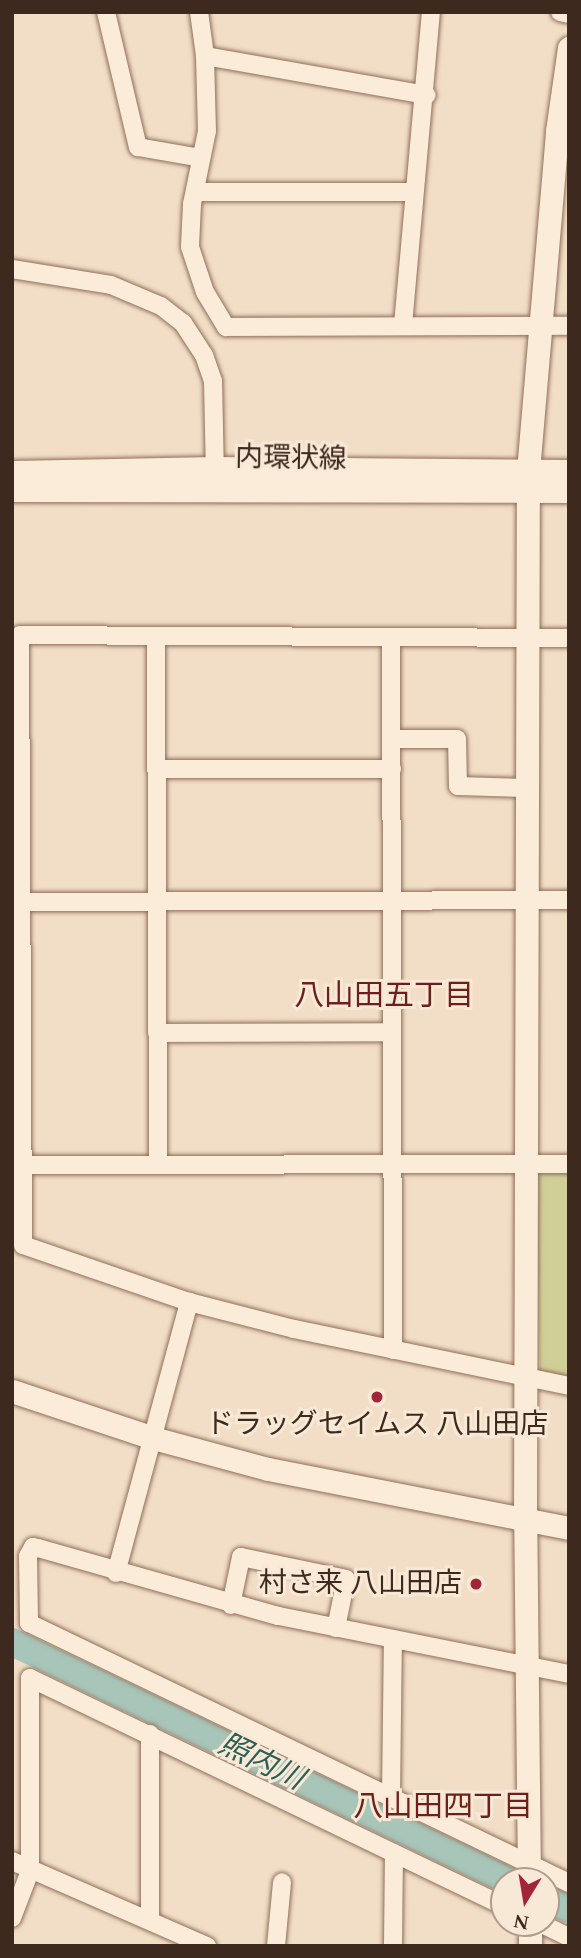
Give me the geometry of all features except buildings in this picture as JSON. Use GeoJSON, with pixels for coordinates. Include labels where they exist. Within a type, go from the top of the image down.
{"type":"FeatureCollection","features":[{"type":"Feature","properties":{"kind":"street"},"geometry":{"type":"LineString","coordinates":[[106,12],[138,147],[201,158]]}},
{"type":"Feature","properties":{"kind":"street"},"geometry":{"type":"LineString","coordinates":[[199,12],[205,56],[207,131],[195,192],[190,247],[205,292],[226,327],[569,326]]}},
{"type":"Feature","properties":{"kind":"street"},"geometry":{"type":"LineString","coordinates":[[403,325],[414,192],[427,95],[431,12]]}},
{"type":"Feature","properties":{"kind":"street"},"geometry":{"type":"LineString","coordinates":[[560,12],[569,14]]}},
{"type":"Feature","properties":{"kind":"street"},"geometry":{"type":"LineString","coordinates":[[529,1867],[525,1520],[528,1378],[525,788],[528,481],[540,327],[560,193],[569,48]]}},
{"type":"Feature","properties":{"kind":"street"},"geometry":{"type":"LineString","coordinates":[[205,56],[427,95]]}},
{"type":"Feature","properties":{"kind":"street"},"geometry":{"type":"LineString","coordinates":[[195,192],[414,192]]}},
{"type":"Feature","properties":{"kind":"street"},"geometry":{"type":"LineString","coordinates":[[12,269],[111,285],[160,306],[183,323],[204,355],[213,381],[215,478]]}},
{"type":"Feature","properties":{"kind":"street"},"geometry":{"type":"LineString","coordinates":[[528,481],[569,471]]}},
{"type":"Feature","properties":{"kind":"street"},"geometry":{"type":"LineString","coordinates":[[12,472],[215,478],[528,481],[569,491]]}},
{"type":"Feature","properties":{"kind":"street","name":"内環状線"},"geometry":{"type":"LineString","coordinates":[[12,490],[215,478]]}},
{"type":"Feature","properties":{"kind":"street"},"geometry":{"type":"LineString","coordinates":[[569,638],[156,638],[20,635],[24,902],[23,1245],[189,1302],[393,1350],[569,1386]]}},
{"type":"Feature","properties":{"kind":"street"},"geometry":{"type":"LineString","coordinates":[[391,637],[393,1350]]}},
{"type":"Feature","properties":{"kind":"street"},"geometry":{"type":"LineString","coordinates":[[156,638],[158,1165]]}},
{"type":"Feature","properties":{"kind":"street"},"geometry":{"type":"LineString","coordinates":[[391,739],[457,739],[458,786],[525,788]]}},
{"type":"Feature","properties":{"kind":"street"},"geometry":{"type":"LineString","coordinates":[[156,769],[392,769]]}},
{"type":"Feature","properties":{"kind":"street"},"geometry":{"type":"LineString","coordinates":[[24,902],[569,900]]}},
{"type":"Feature","properties":{"kind":"street"},"geometry":{"type":"LineString","coordinates":[[157,1033],[392,1032]]}},
{"type":"Feature","properties":{"kind":"street"},"geometry":{"type":"LineString","coordinates":[[25,1165],[569,1164]]}},
{"type":"Feature","properties":{"kind":"street"},"geometry":{"type":"LineString","coordinates":[[116,1573],[189,1302]]}},
{"type":"Feature","properties":{"kind":"street"},"geometry":{"type":"LineString","coordinates":[[12,1391],[153,1438],[268,1469],[569,1528]]}},
{"type":"Feature","properties":{"kind":"street"},"geometry":{"type":"LineString","coordinates":[[520,1867],[391,1796],[29,1623],[27,1562],[33,1547],[231,1605],[569,1674]]}},
{"type":"Feature","properties":{"kind":"street"},"geometry":{"type":"LineString","coordinates":[[231,1605],[241,1557],[333,1577],[346,1580],[336,1628]]}},
{"type":"Feature","properties":{"kind":"street"},"geometry":{"type":"LineString","coordinates":[[391,1796],[393,1640]]}},
{"type":"Feature","properties":{"kind":"street"},"geometry":{"type":"LineString","coordinates":[[12,1918],[30,1871],[30,1678],[490,1899]]}},
{"type":"Feature","properties":{"kind":"street"},"geometry":{"type":"LineString","coordinates":[[150,1734],[150,1917]]}},
{"type":"Feature","properties":{"kind":"street"},"geometry":{"type":"LineString","coordinates":[[393,1946],[394,1853]]}},
{"type":"Feature","properties":{"kind":"street"},"geometry":{"type":"LineString","coordinates":[[12,1861],[30,1871],[150,1917],[207,1946]]}},
{"type":"Feature","properties":{"kind":"street"},"geometry":{"type":"LineString","coordinates":[[276,1946],[282,1882]]}},
{"type":"Feature","properties":{"kind":"shaded area"},"geometry":{"type":"Polygon","coordinates":[[[536,1169],[569,1170],[569,1379],[540,1373],[536,1169]]]}},
{"type":"Feature","properties":{"kind":"waterway","name":"照内川"},"geometry":{"type":"LineString","coordinates":[[12,1642],[490,1872]]}},
{"type":"Feature","properties":{"kind":"waterway","name":"照内川"},"geometry":{"type":"LineString","coordinates":[[560,1905],[569,1909]]}},
{"type":"Feature","properties":{"kind":"place","name":"ドラッグセイムス 八山田店"},"geometry":{"type":"Point","coordinates":[377,1397]}},
{"type":"Feature","properties":{"kind":"place","name":"村さ来 八山田店"},"geometry":{"type":"Point","coordinates":[476,1584]}},
{"type":"Feature","properties":{"kind":"district","name":"八山田五丁目"},"geometry":{"type":"Point","coordinates":[384,996]}},
{"type":"Feature","properties":{"kind":"district","name":"八山田四丁目"},"geometry":{"type":"Point","coordinates":[443,1807]}}]}
